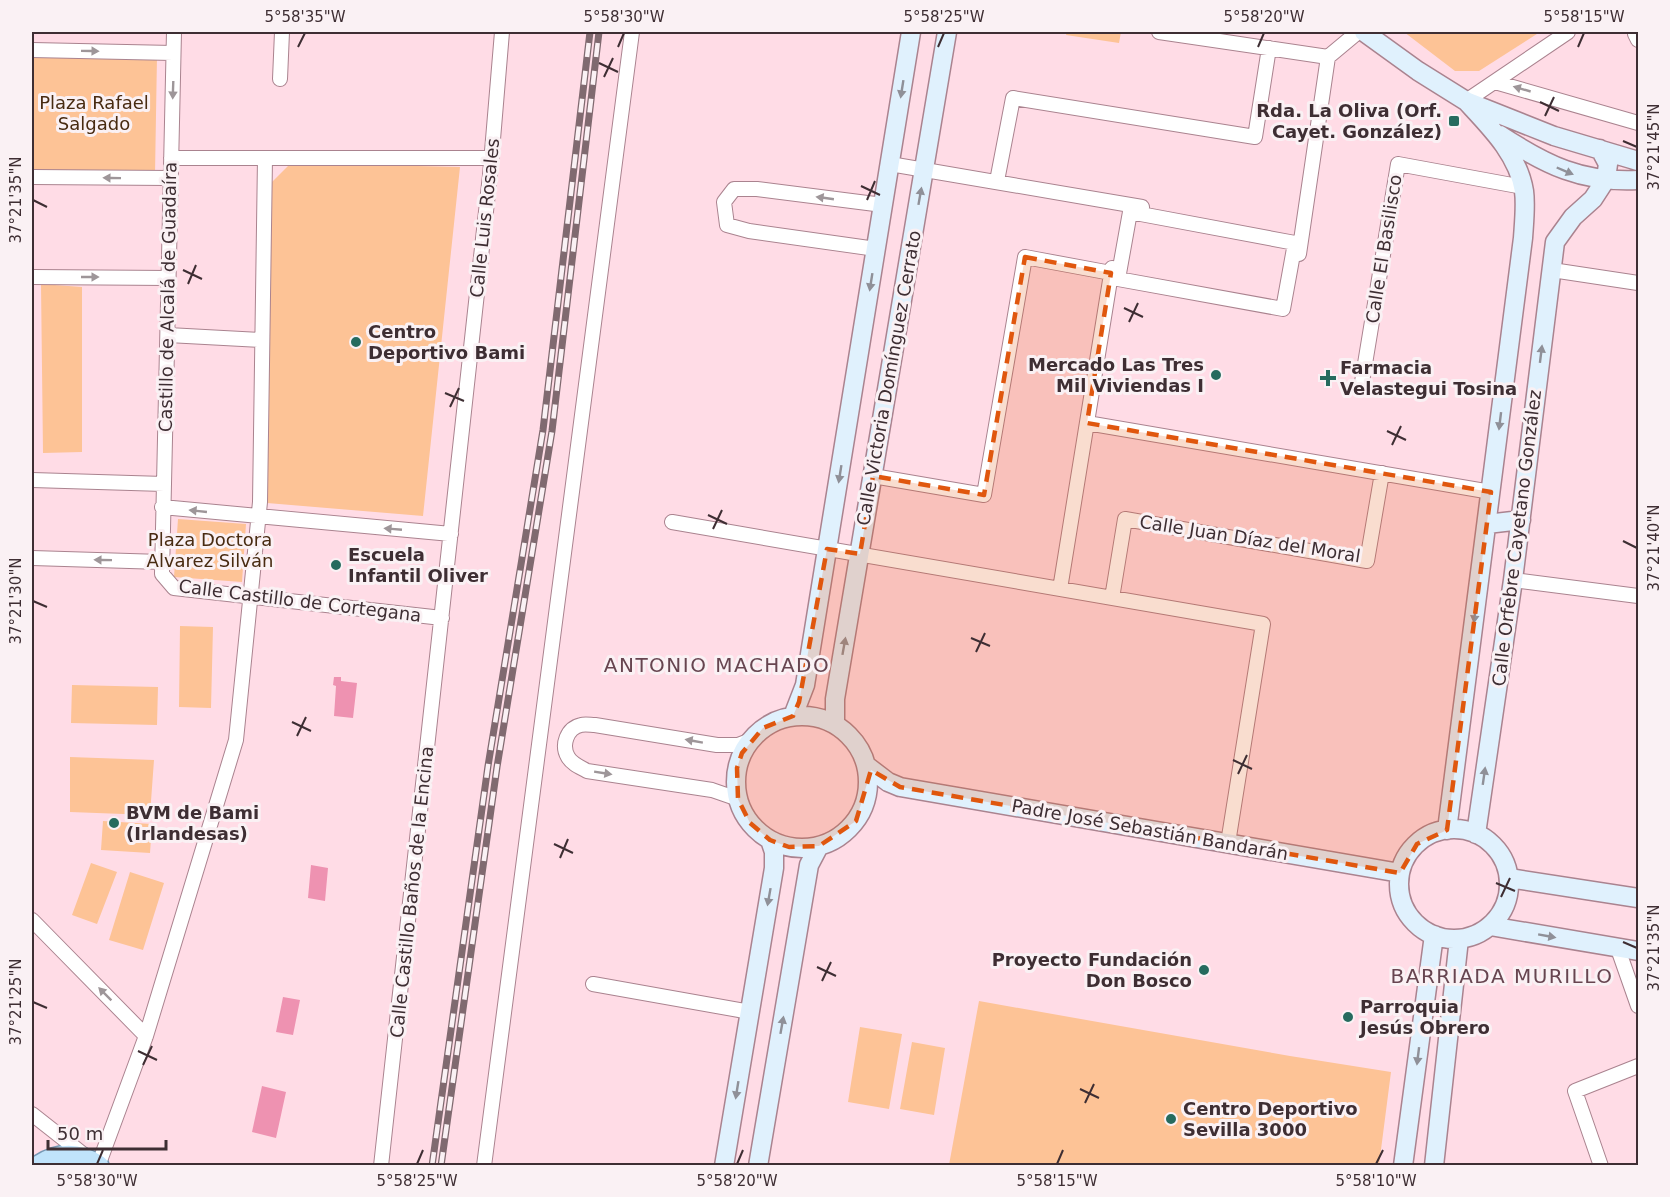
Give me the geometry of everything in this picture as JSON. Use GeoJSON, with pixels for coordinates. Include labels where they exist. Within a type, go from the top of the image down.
{"type":"FeatureCollection","features":[{"type":"Feature","properties":{"kind":"main road"},"geometry":{"type":"LineString","coordinates":[[39,1166],[64,1155],[82,1157],[98,1166]]}},
{"type":"Feature","properties":{"kind":"street","name":"Castillo de Alcalá de Guadaíra"},"geometry":{"type":"LineString","coordinates":[[162,562],[174,32]]}},
{"type":"Feature","properties":{"kind":"street"},"geometry":{"type":"LineString","coordinates":[[280,79],[282,32]]}},
{"type":"Feature","properties":{"kind":"street","name":"Calle Luis Rosales"},"geometry":{"type":"LineString","coordinates":[[442,618],[491,158],[502,32]]}},
{"type":"Feature","properties":{"kind":"street"},"geometry":{"type":"LineString","coordinates":[[484,1166],[632,32]]}},
{"type":"Feature","properties":{"kind":"street","name":"Calle Victoria Domínguez Cerrato"},"geometry":{"type":"LineString","coordinates":[[793,716],[805,685],[911,32]]}},
{"type":"Feature","properties":{"kind":"street","name":"Calle Victoria Domínguez Cerrato"},"geometry":{"type":"LineString","coordinates":[[835,724],[835,699],[947,32]]}},
{"type":"Feature","properties":{"kind":"street"},"geometry":{"type":"LineString","coordinates":[[1159,32],[1328,57]]}},
{"type":"Feature","properties":{"kind":"street"},"geometry":{"type":"LineString","coordinates":[[873,476],[984,495],[1025,257],[1288,318],[1328,57],[1358,32]]}},
{"type":"Feature","properties":{"kind":"street"},"geometry":{"type":"LineString","coordinates":[[1364,32],[1418,71],[1466,101],[1554,136],[1638,161]]}},
{"type":"Feature","properties":{"kind":"street"},"geometry":{"type":"LineString","coordinates":[[1466,101],[1568,32]]}},
{"type":"Feature","properties":{"kind":"street"},"geometry":{"type":"LineString","coordinates":[[1638,32],[1635,34],[1638,40]]}},
{"type":"Feature","properties":{"kind":"street"},"geometry":{"type":"LineString","coordinates":[[997,181],[1013,98],[1255,137],[1269,48]]}},
{"type":"Feature","properties":{"kind":"street"},"geometry":{"type":"LineString","coordinates":[[32,50],[173,53]]}},
{"type":"Feature","properties":{"kind":"street"},"geometry":{"type":"LineString","coordinates":[[1495,82],[1638,123]]}},
{"type":"Feature","properties":{"kind":"street"},"geometry":{"type":"LineString","coordinates":[[1466,101],[1496,133],[1517,167],[1523,189]]}},
{"type":"Feature","properties":{"kind":"street"},"geometry":{"type":"LineString","coordinates":[[1496,133],[1536,158],[1575,175],[1638,180]]}},
{"type":"Feature","properties":{"kind":"street"},"geometry":{"type":"LineString","coordinates":[[1523,189],[1536,158],[1554,136]]}},
{"type":"Feature","properties":{"kind":"street"},"geometry":{"type":"LineString","coordinates":[[1600,150],[1608,165],[1606,179]]}},
{"type":"Feature","properties":{"kind":"street"},"geometry":{"type":"LineString","coordinates":[[171,158],[491,158]]}},
{"type":"Feature","properties":{"kind":"street"},"geometry":{"type":"LineString","coordinates":[[32,1114],[98,1166],[146,1036],[236,740],[260,502],[264,158]]}},
{"type":"Feature","properties":{"kind":"street"},"geometry":{"type":"LineString","coordinates":[[890,164],[997,181],[1295,243],[1283,309],[1118,279],[1126,208]]}},
{"type":"Feature","properties":{"kind":"street","name":"Calle El Basilisco"},"geometry":{"type":"LineString","coordinates":[[1361,388],[1398,164],[1523,189]]}},
{"type":"Feature","properties":{"kind":"street"},"geometry":{"type":"LineString","coordinates":[[32,177],[170,178]]}},
{"type":"Feature","properties":{"kind":"street","name":"Calle Orfebre Cayetano González"},"geometry":{"type":"LineString","coordinates":[[1476,834],[1513,580],[1555,242],[1573,216],[1593,199],[1606,179]]}},
{"type":"Feature","properties":{"kind":"street"},"geometry":{"type":"LineString","coordinates":[[876,249],[749,231],[727,225],[724,202],[734,189],[757,189],[883,205]]}},
{"type":"Feature","properties":{"kind":"street","name":"Calle Orfebre Cayetano González"},"geometry":{"type":"LineString","coordinates":[[1448,830],[1523,238],[1523,189]]}},
{"type":"Feature","properties":{"kind":"street"},"geometry":{"type":"LineString","coordinates":[[1126,208],[1302,235]]}},
{"type":"Feature","properties":{"kind":"street"},"geometry":{"type":"LineString","coordinates":[[1060,589],[1111,278],[1126,208]]}},
{"type":"Feature","properties":{"kind":"street"},"geometry":{"type":"LineString","coordinates":[[1552,270],[1638,283]]}},
{"type":"Feature","properties":{"kind":"street"},"geometry":{"type":"LineString","coordinates":[[32,277],[169,278]]}},
{"type":"Feature","properties":{"kind":"street"},"geometry":{"type":"LineString","coordinates":[[168,335],[262,340]]}},
{"type":"Feature","properties":{"kind":"street"},"geometry":{"type":"LineString","coordinates":[[1087,423],[1382,473],[1492,486],[1523,493]]}},
{"type":"Feature","properties":{"kind":"street","name":"Calle Juan Díaz del Moral"},"geometry":{"type":"LineString","coordinates":[[1112,598],[1125,519],[1367,561],[1382,473]]}},
{"type":"Feature","properties":{"kind":"street"},"geometry":{"type":"LineString","coordinates":[[32,480],[164,483]]}},
{"type":"Feature","properties":{"kind":"street"},"geometry":{"type":"LineString","coordinates":[[162,507],[451,534]]}},
{"type":"Feature","properties":{"kind":"street"},"geometry":{"type":"LineString","coordinates":[[1487,524],[1521,520]]}},
{"type":"Feature","properties":{"kind":"street"},"geometry":{"type":"LineString","coordinates":[[672,522],[1263,624],[1228,843]]}},
{"type":"Feature","properties":{"kind":"street","name":"Calle Castillo de Cortegana"},"geometry":{"type":"LineString","coordinates":[[32,558],[162,562],[162,574],[174,588],[442,618]]}},
{"type":"Feature","properties":{"kind":"street"},"geometry":{"type":"LineString","coordinates":[[1513,580],[1638,596]]}},
{"type":"Feature","properties":{"kind":"street","name":"Calle Castillo Baños de la Encina"},"geometry":{"type":"LineString","coordinates":[[381,1166],[442,618]]}},
{"type":"Feature","properties":{"kind":"street"},"geometry":{"type":"LineString","coordinates":[[864,808],[868,787],[867,766],[855,742],[835,724],[815,717],[793,716],[777,720],[763,728],[742,753],[737,768],[738,799],[750,823],[759,832],[770,840],[789,847],[809,848],[833,841],[846,832],[873,797],[881,792],[900,787]]}},
{"type":"Feature","properties":{"kind":"street"},"geometry":{"type":"LineString","coordinates":[[738,799],[712,790],[587,771],[568,757],[565,747],[566,738],[571,730],[580,725],[595,725],[717,745],[738,746],[751,740]]}},
{"type":"Feature","properties":{"kind":"street","name":"Padre José Sebastián Bandarán"},"geometry":{"type":"LineString","coordinates":[[867,766],[888,782],[900,787],[1400,873]]}},
{"type":"Feature","properties":{"kind":"street"},"geometry":{"type":"LineString","coordinates":[[1462,830],[1476,834],[1491,844],[1503,860],[1509,878],[1508,895],[1502,912],[1490,926],[1470,937],[1446,939],[1434,935],[1421,928],[1410,918],[1403,905],[1399,889],[1400,873],[1406,857],[1417,844],[1431,834],[1462,830]]}},
{"type":"Feature","properties":{"kind":"street"},"geometry":{"type":"LineString","coordinates":[[724,1166],[774,868],[774,852],[770,840]]}},
{"type":"Feature","properties":{"kind":"street"},"geometry":{"type":"LineString","coordinates":[[758,1166],[809,865],[819,846]]}},
{"type":"Feature","properties":{"kind":"street"},"geometry":{"type":"LineString","coordinates":[[1509,878],[1638,898]]}},
{"type":"Feature","properties":{"kind":"street"},"geometry":{"type":"LineString","coordinates":[[32,920],[146,1036]]}},
{"type":"Feature","properties":{"kind":"street"},"geometry":{"type":"LineString","coordinates":[[1490,926],[1638,951]]}},
{"type":"Feature","properties":{"kind":"street"},"geometry":{"type":"LineString","coordinates":[[1403,1166],[1434,935]]}},
{"type":"Feature","properties":{"kind":"street"},"geometry":{"type":"LineString","coordinates":[[1434,1166],[1460,939]]}},
{"type":"Feature","properties":{"kind":"street"},"geometry":{"type":"LineString","coordinates":[[1618,949],[1638,1006]]}},
{"type":"Feature","properties":{"kind":"street"},"geometry":{"type":"LineString","coordinates":[[593,984],[750,1012]]}},
{"type":"Feature","properties":{"kind":"street"},"geometry":{"type":"LineString","coordinates":[[1601,1166],[1575,1092],[1638,1066]]}},
{"type":"Feature","properties":{"kind":"highlighted area"},"geometry":{"type":"Polygon","coordinates":[[[1025,257],[1111,273],[1087,423],[1491,492],[1447,830],[1417,844],[1400,873],[900,787],[871,770],[856,821],[819,846],[789,847],[770,840],[750,823],[738,799],[737,768],[742,753],[763,728],[793,716],[799,702],[827,549],[860,554],[873,476],[984,495],[1025,257]]]}},
{"type":"Feature","properties":{"kind":"green space"},"geometry":{"type":"Polygon","coordinates":[[[1067,32],[1121,32],[1119,43],[1066,35],[1067,32]]]}},
{"type":"Feature","properties":{"kind":"green space"},"geometry":{"type":"Polygon","coordinates":[[[1404,32],[1540,32],[1479,71],[1455,71],[1404,32]]]}},
{"type":"Feature","properties":{"kind":"green space","name":"Plaza Rafael Salgado"},"geometry":{"type":"Polygon","coordinates":[[[32,52],[157,56],[155,174],[32,171],[32,52]]]}},
{"type":"Feature","properties":{"kind":"green space","name":"Centro Deportivo Bami"},"geometry":{"type":"Polygon","coordinates":[[[291,163],[460,167],[423,516],[267,503],[272,182],[291,163]]]}},
{"type":"Feature","properties":{"kind":"green space"},"geometry":{"type":"Polygon","coordinates":[[[41,284],[82,287],[82,452],[43,453],[41,284]]]}},
{"type":"Feature","properties":{"kind":"green space","name":"Plaza Doctora Alvarez Silván"},"geometry":{"type":"Polygon","coordinates":[[[178,519],[246,524],[242,582],[174,577],[178,519]]]}},
{"type":"Feature","properties":{"kind":"green space"},"geometry":{"type":"Polygon","coordinates":[[[180,626],[213,627],[211,708],[179,707],[180,626]]]}},
{"type":"Feature","properties":{"kind":"green space"},"geometry":{"type":"Polygon","coordinates":[[[72,685],[158,687],[157,725],[71,723],[72,685]]]}},
{"type":"Feature","properties":{"kind":"green space"},"geometry":{"type":"Polygon","coordinates":[[[70,757],[154,760],[150,815],[70,812],[70,757]]]}},
{"type":"Feature","properties":{"kind":"green space"},"geometry":{"type":"Polygon","coordinates":[[[103,821],[152,824],[150,853],[101,850],[103,821]]]}},
{"type":"Feature","properties":{"kind":"green space"},"geometry":{"type":"Polygon","coordinates":[[[91,863],[117,872],[97,924],[72,915],[91,863]]]}},
{"type":"Feature","properties":{"kind":"green space"},"geometry":{"type":"Polygon","coordinates":[[[130,872],[164,883],[143,950],[109,940],[130,872]]]}},
{"type":"Feature","properties":{"kind":"green space","name":"Centro Deportivo Sevilla 3000"},"geometry":{"type":"Polygon","coordinates":[[[979,1001],[1391,1072],[1379,1165],[949,1165],[979,1001]]]}},
{"type":"Feature","properties":{"kind":"green space"},"geometry":{"type":"Polygon","coordinates":[[[860,1027],[902,1034],[889,1109],[848,1102],[860,1027]]]}},
{"type":"Feature","properties":{"kind":"green space"},"geometry":{"type":"Polygon","coordinates":[[[912,1042],[945,1048],[934,1115],[900,1109],[912,1042]]]}},
{"type":"Feature","properties":{"kind":"shaded area"},"geometry":{"type":"Polygon","coordinates":[[[334,677],[341,677],[341,681],[357,683],[353,718],[334,716],[336,686],[333,685],[334,677]]]}},
{"type":"Feature","properties":{"kind":"shaded area"},"geometry":{"type":"Polygon","coordinates":[[[311,865],[328,868],[325,901],[308,898],[311,865]]]}},
{"type":"Feature","properties":{"kind":"shaded area"},"geometry":{"type":"Polygon","coordinates":[[[283,997],[300,1000],[293,1035],[276,1032],[283,997]]]}},
{"type":"Feature","properties":{"kind":"shaded area"},"geometry":{"type":"Polygon","coordinates":[[[262,1086],[286,1092],[276,1138],[252,1132],[262,1086]]]}},
{"type":"Feature","properties":{"kind":"railway"},"geometry":{"type":"LineString","coordinates":[[432,1166],[488,766],[543,430],[590,32]]}},
{"type":"Feature","properties":{"kind":"railway"},"geometry":{"type":"LineString","coordinates":[[441,1166],[497,767],[552,431],[599,32]]}},
{"type":"Feature","properties":{"kind":"place","name":"Rda. La Oliva (Orf. Cayet. González)"},"geometry":{"type":"Point","coordinates":[1454,121]}},
{"type":"Feature","properties":{"kind":"place","name":"Centro Deportivo Bami"},"geometry":{"type":"Point","coordinates":[356,342]}},
{"type":"Feature","properties":{"kind":"place","name":"Mercado Las Tres Mil Viviendas I"},"geometry":{"type":"Point","coordinates":[1216,375]}},
{"type":"Feature","properties":{"kind":"place","name":"Farmacia Velastegui Tosina"},"geometry":{"type":"Point","coordinates":[1328,378]}},
{"type":"Feature","properties":{"kind":"place","name":"Escuela Infantil Oliver"},"geometry":{"type":"Point","coordinates":[336,565]}},
{"type":"Feature","properties":{"kind":"place","name":"BVM de Bami (Irlandesas)"},"geometry":{"type":"Point","coordinates":[114,823]}},
{"type":"Feature","properties":{"kind":"place","name":"Proyecto Fundación Don Bosco"},"geometry":{"type":"Point","coordinates":[1204,970]}},
{"type":"Feature","properties":{"kind":"place","name":"Parroquia Jesús Obrero"},"geometry":{"type":"Point","coordinates":[1348,1017]}},
{"type":"Feature","properties":{"kind":"place","name":"Centro Deportivo Sevilla 3000"},"geometry":{"type":"Point","coordinates":[1171,1119]}},
{"type":"Feature","properties":{"kind":"district","name":"ANTONIO MACHADO"},"geometry":{"type":"Point","coordinates":[717,665]}},
{"type":"Feature","properties":{"kind":"district","name":"BARRIADA MURILLO"},"geometry":{"type":"Point","coordinates":[1502,976]}}]}
